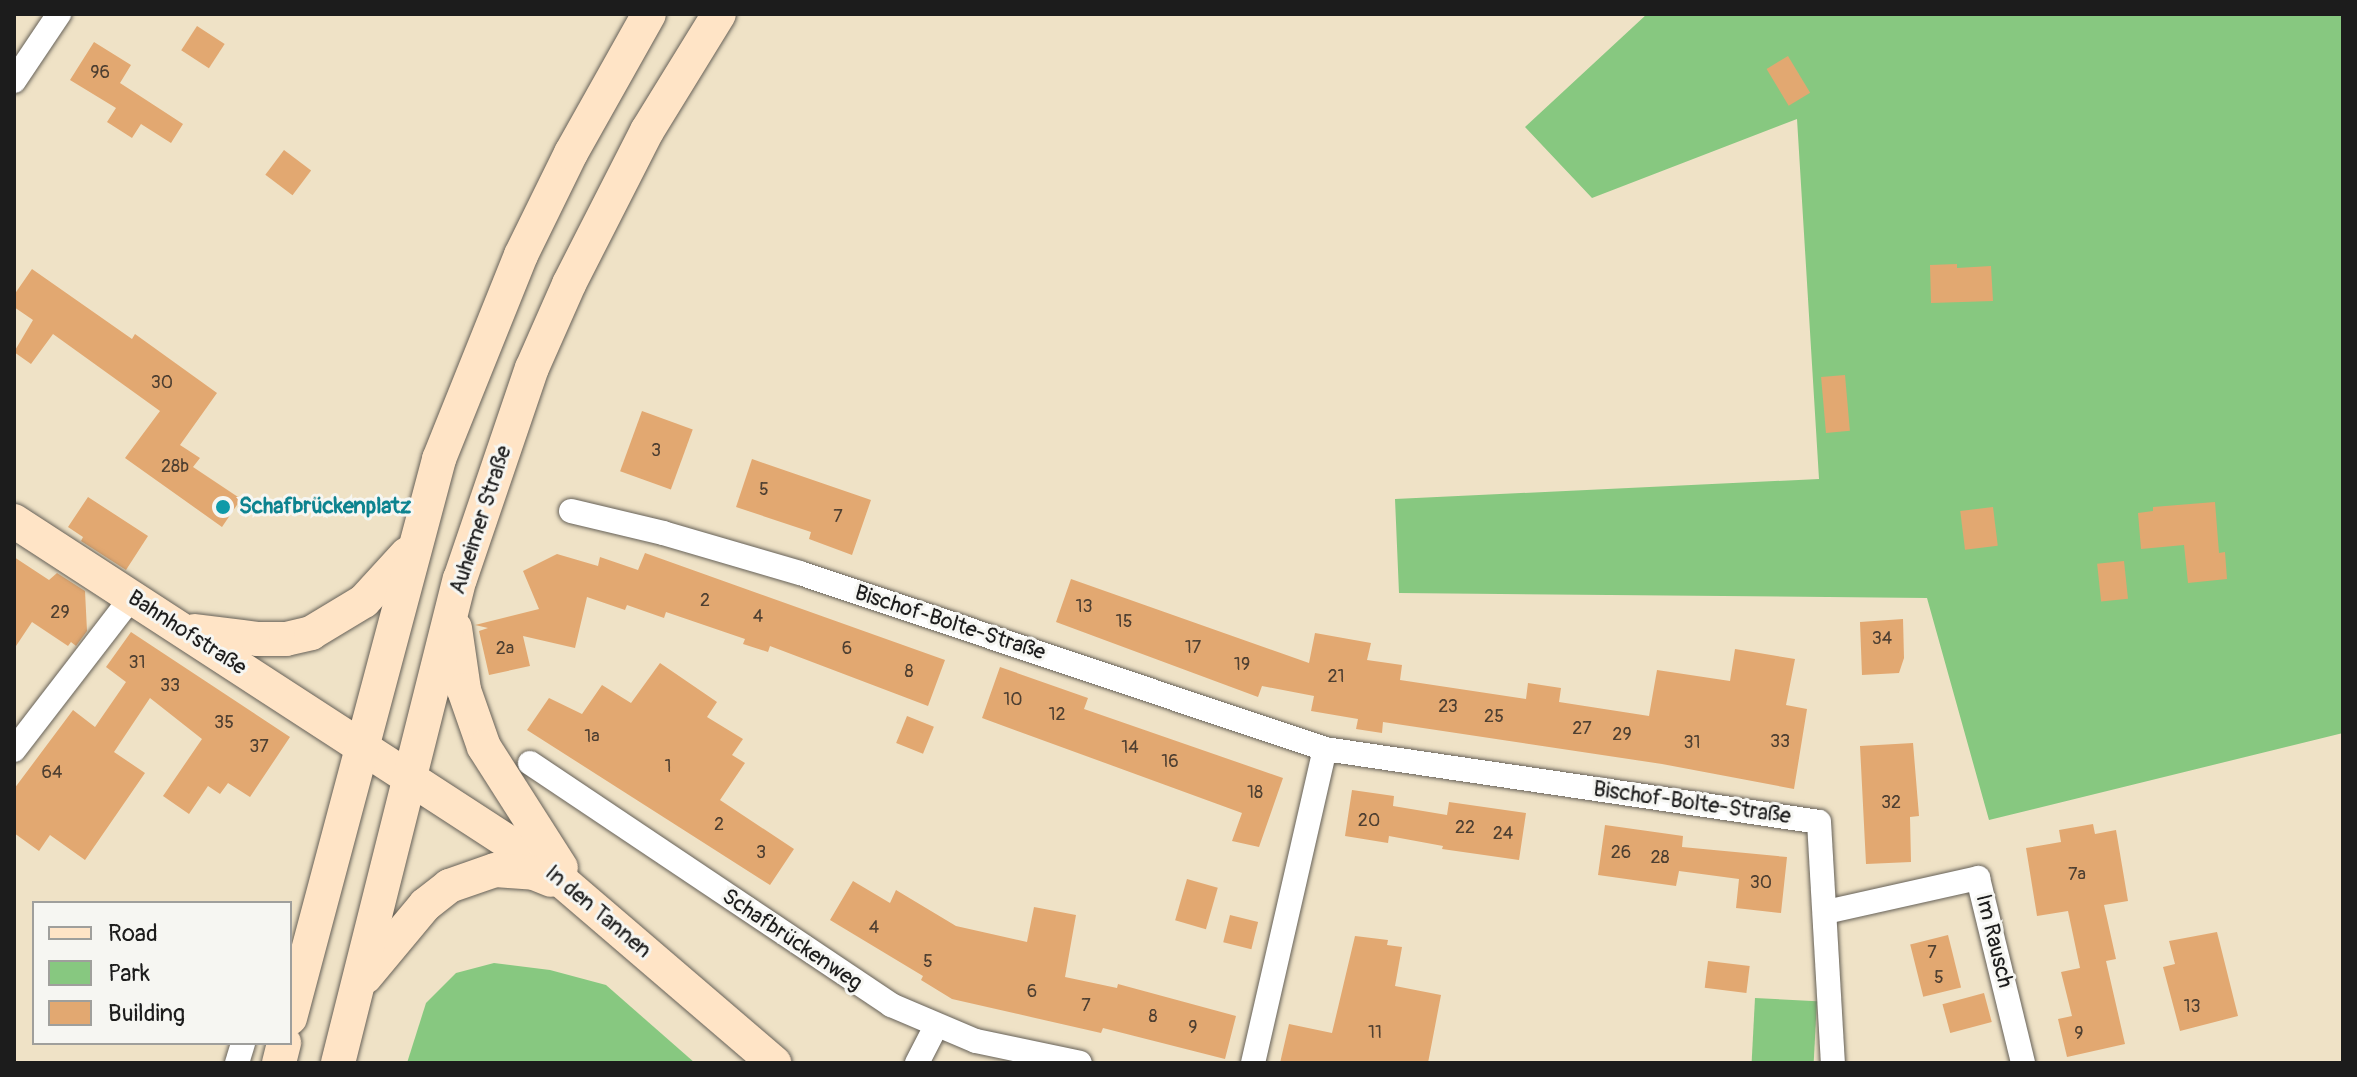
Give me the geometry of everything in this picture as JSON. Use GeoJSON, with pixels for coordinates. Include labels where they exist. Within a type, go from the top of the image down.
{"type":"FeatureCollection","features":[{"type":"Feature","properties":{"kind":"main road"},"geometry":{"type":"LineString","coordinates":[[292,1010],[439,459],[521,255],[571,153],[649,14]]}},
{"type":"Feature","properties":{"kind":"main road","name":"Auheimer Straße"},"geometry":{"type":"LineString","coordinates":[[338,1063],[460,579],[527,381],[569,284],[647,131],[719,14]]}},
{"type":"Feature","properties":{"kind":"main road","name":"Bahnhofstraße"},"geometry":{"type":"LineString","coordinates":[[14,521],[410,777]]}},
{"type":"Feature","properties":{"kind":"main road"},"geometry":{"type":"LineString","coordinates":[[180,627],[232,639],[286,639],[311,633],[364,601],[413,548]]}},
{"type":"Feature","properties":{"kind":"main road"},"geometry":{"type":"LineString","coordinates":[[460,579],[455,625],[458,657],[474,722],[497,772],[580,895]]}},
{"type":"Feature","properties":{"kind":"main road","name":"In den Tannen"},"geometry":{"type":"LineString","coordinates":[[410,777],[542,864],[774,1063]]}},
{"type":"Feature","properties":{"kind":"main road"},"geometry":{"type":"LineString","coordinates":[[360,982],[425,905],[469,876],[495,870],[534,873],[580,895]]}},
{"type":"Feature","properties":{"kind":"street"},"geometry":{"type":"LineString","coordinates":[[14,81],[59,14]]}},
{"type":"Feature","properties":{"kind":"street","name":"Bischof-Bolte-Straße"},"geometry":{"type":"LineString","coordinates":[[571,511],[800,573],[1325,749],[1819,822],[1833,1063]]}},
{"type":"Feature","properties":{"kind":"street"},"geometry":{"type":"LineString","coordinates":[[14,750],[132,597]]}},
{"type":"Feature","properties":{"kind":"street"},"geometry":{"type":"LineString","coordinates":[[1253,1063],[1325,749]]}},
{"type":"Feature","properties":{"kind":"street","name":"Schafbrückenweg"},"geometry":{"type":"LineString","coordinates":[[530,763],[867,991],[936,1026],[976,1041],[1080,1063]]}},
{"type":"Feature","properties":{"kind":"street","name":"Im Rausch"},"geometry":{"type":"LineString","coordinates":[[1826,912],[1978,878],[2023,1063]]}},
{"type":"Feature","properties":{"kind":"street"},"geometry":{"type":"LineString","coordinates":[[917,1063],[936,1026]]}},
{"type":"Feature","properties":{"kind":"green space"},"geometry":{"type":"Polygon","coordinates":[[[1647,14],[2343,14],[2343,733],[1989,820],[1927,598],[1399,593],[1395,499],[1819,479],[1797,119],[1592,198],[1525,127],[1647,14]]]}},
{"type":"Feature","properties":{"kind":"green space"},"geometry":{"type":"Polygon","coordinates":[[[494,963],[550,970],[606,985],[695,1063],[407,1063],[426,1003],[456,973],[494,963]]]}},
{"type":"Feature","properties":{"kind":"green space"},"geometry":{"type":"Polygon","coordinates":[[[1755,998],[1817,1001],[1814,1063],[1752,1063],[1755,998]]]}},
{"type":"Feature","properties":{"kind":"building"},"geometry":{"type":"Polygon","coordinates":[[[197,26],[225,44],[209,68],[181,50],[197,26]]]}},
{"type":"Feature","properties":{"kind":"building"},"geometry":{"type":"Polygon","coordinates":[[[94,42],[131,65],[120,83],[183,124],[171,143],[141,124],[132,138],[107,122],[116,108],[70,80],[94,42]]]}},
{"type":"Feature","properties":{"kind":"building"},"geometry":{"type":"Polygon","coordinates":[[[1788,56],[1810,93],[1789,106],[1767,69],[1788,56]]]}},
{"type":"Feature","properties":{"kind":"building"},"geometry":{"type":"Polygon","coordinates":[[[284,150],[311,170],[292,195],[265,175],[284,150]]]}},
{"type":"Feature","properties":{"kind":"building"},"geometry":{"type":"Polygon","coordinates":[[[1957,264],[1957,268],[1991,266],[1993,301],[1931,303],[1930,265],[1957,264]]]}},
{"type":"Feature","properties":{"kind":"building"},"geometry":{"type":"Polygon","coordinates":[[[32,269],[132,339],[135,334],[217,393],[180,445],[200,458],[193,467],[241,499],[222,527],[125,458],[160,411],[53,334],[31,364],[14,352],[33,320],[14,307],[14,295],[32,269]]]}},
{"type":"Feature","properties":{"kind":"building"},"geometry":{"type":"Polygon","coordinates":[[[1845,375],[1850,431],[1826,433],[1821,377],[1845,375]]]}},
{"type":"Feature","properties":{"kind":"building"},"geometry":{"type":"Polygon","coordinates":[[[642,411],[693,429],[671,490],[620,471],[642,411]]]}},
{"type":"Feature","properties":{"kind":"building"},"geometry":{"type":"Polygon","coordinates":[[[752,459],[871,500],[852,555],[809,539],[811,532],[736,507],[752,459]]]}},
{"type":"Feature","properties":{"kind":"building"},"geometry":{"type":"Polygon","coordinates":[[[88,497],[148,536],[126,570],[81,541],[83,537],[68,527],[88,497]]]}},
{"type":"Feature","properties":{"kind":"building"},"geometry":{"type":"Polygon","coordinates":[[[2215,502],[2219,553],[2225,552],[2227,579],[2188,583],[2184,545],[2141,549],[2138,513],[2153,511],[2153,507],[2215,502]]]}},
{"type":"Feature","properties":{"kind":"building"},"geometry":{"type":"Polygon","coordinates":[[[1993,507],[1998,546],[1965,550],[1960,511],[1993,507]]]}},
{"type":"Feature","properties":{"kind":"building"},"geometry":{"type":"Polygon","coordinates":[[[645,553],[945,660],[928,706],[770,646],[768,652],[743,644],[745,639],[666,612],[664,618],[627,605],[625,610],[587,597],[575,648],[523,636],[530,666],[489,675],[479,631],[488,628],[475,625],[539,609],[523,571],[557,554],[598,566],[600,557],[638,570],[645,553]]]}},
{"type":"Feature","properties":{"kind":"building"},"geometry":{"type":"Polygon","coordinates":[[[14,557],[49,580],[57,573],[85,591],[87,631],[76,646],[71,642],[68,646],[32,622],[14,649],[14,557]]]}},
{"type":"Feature","properties":{"kind":"building"},"geometry":{"type":"Polygon","coordinates":[[[2124,561],[2128,599],[2101,602],[2097,564],[2124,561]]]}},
{"type":"Feature","properties":{"kind":"building"},"geometry":{"type":"Polygon","coordinates":[[[1071,579],[1309,663],[1315,633],[1371,643],[1367,660],[1402,665],[1400,680],[1526,699],[1528,683],[1561,688],[1559,702],[1649,716],[1657,670],[1730,681],[1735,649],[1795,659],[1786,705],[1807,709],[1794,789],[1662,764],[1383,722],[1382,733],[1356,729],[1358,719],[1311,711],[1314,696],[1262,686],[1258,697],[1056,622],[1071,579]]]}},
{"type":"Feature","properties":{"kind":"building"},"geometry":{"type":"Polygon","coordinates":[[[1903,619],[1904,658],[1899,673],[1862,675],[1860,622],[1903,619]]]}},
{"type":"Feature","properties":{"kind":"building"},"geometry":{"type":"Polygon","coordinates":[[[131,632],[290,737],[250,797],[228,783],[220,794],[208,786],[189,814],[163,796],[202,739],[150,698],[114,752],[145,773],[85,860],[50,835],[39,851],[14,833],[14,789],[73,710],[95,727],[126,682],[106,667],[131,632]]]}},
{"type":"Feature","properties":{"kind":"building"},"geometry":{"type":"Polygon","coordinates":[[[660,663],[717,702],[707,717],[743,739],[732,755],[745,763],[720,800],[794,849],[770,885],[527,730],[549,698],[582,714],[602,685],[631,703],[660,663]]]}},
{"type":"Feature","properties":{"kind":"building"},"geometry":{"type":"Polygon","coordinates":[[[1000,667],[1088,698],[1084,709],[1283,778],[1259,847],[1232,841],[1242,813],[982,718],[1000,667]]]}},
{"type":"Feature","properties":{"kind":"building"},"geometry":{"type":"Polygon","coordinates":[[[907,716],[934,727],[923,754],[896,743],[907,716]]]}},
{"type":"Feature","properties":{"kind":"building"},"geometry":{"type":"Polygon","coordinates":[[[1913,743],[1919,816],[1910,817],[1911,862],[1866,864],[1860,746],[1913,743]]]}},
{"type":"Feature","properties":{"kind":"building"},"geometry":{"type":"Polygon","coordinates":[[[1352,790],[1394,796],[1393,806],[1447,815],[1449,802],[1526,813],[1519,860],[1442,849],[1443,846],[1389,836],[1388,843],[1345,836],[1352,790]]]}},
{"type":"Feature","properties":{"kind":"building"},"geometry":{"type":"Polygon","coordinates":[[[2093,824],[2095,834],[2116,830],[2128,901],[2104,905],[2116,959],[2106,961],[2125,1044],[2067,1057],[2058,1019],[2072,1016],[2061,972],[2080,968],[2068,911],[2037,916],[2026,848],[2061,842],[2059,830],[2093,824]]]}},
{"type":"Feature","properties":{"kind":"building"},"geometry":{"type":"Polygon","coordinates":[[[1605,825],[1683,836],[1682,847],[1787,857],[1781,913],[1736,908],[1739,879],[1679,871],[1676,886],[1598,875],[1605,825]]]}},
{"type":"Feature","properties":{"kind":"building"},"geometry":{"type":"Polygon","coordinates":[[[1187,879],[1218,888],[1206,929],[1175,920],[1187,879]]]}},
{"type":"Feature","properties":{"kind":"building"},"geometry":{"type":"Polygon","coordinates":[[[853,881],[890,903],[896,890],[956,926],[1027,942],[1034,907],[1076,915],[1065,977],[1117,988],[1118,984],[1236,1016],[1225,1059],[1103,1028],[1101,1033],[952,999],[921,980],[923,976],[830,920],[853,881]]]}},
{"type":"Feature","properties":{"kind":"building"},"geometry":{"type":"Polygon","coordinates":[[[1230,915],[1258,922],[1251,949],[1223,942],[1230,915]]]}},
{"type":"Feature","properties":{"kind":"building"},"geometry":{"type":"Polygon","coordinates":[[[2217,932],[2238,1016],[2180,1031],[2163,967],[2175,964],[2169,941],[2217,932]]]}},
{"type":"Feature","properties":{"kind":"building"},"geometry":{"type":"Polygon","coordinates":[[[1948,935],[1961,987],[1923,997],[1910,944],[1948,935]]]}},
{"type":"Feature","properties":{"kind":"building"},"geometry":{"type":"Polygon","coordinates":[[[1355,936],[1388,940],[1387,945],[1402,947],[1395,986],[1441,995],[1428,1063],[1280,1063],[1289,1024],[1332,1033],[1355,936]]]}},
{"type":"Feature","properties":{"kind":"building"},"geometry":{"type":"Polygon","coordinates":[[[1708,961],[1750,966],[1746,993],[1705,988],[1708,961]]]}},
{"type":"Feature","properties":{"kind":"building"},"geometry":{"type":"Polygon","coordinates":[[[1984,993],[1992,1022],[1950,1033],[1942,1004],[1984,993]]]}},
{"type":"Feature","properties":{"kind":"place","name":"Schafbrückenplatz"},"geometry":{"type":"Point","coordinates":[223,507]}}]}
